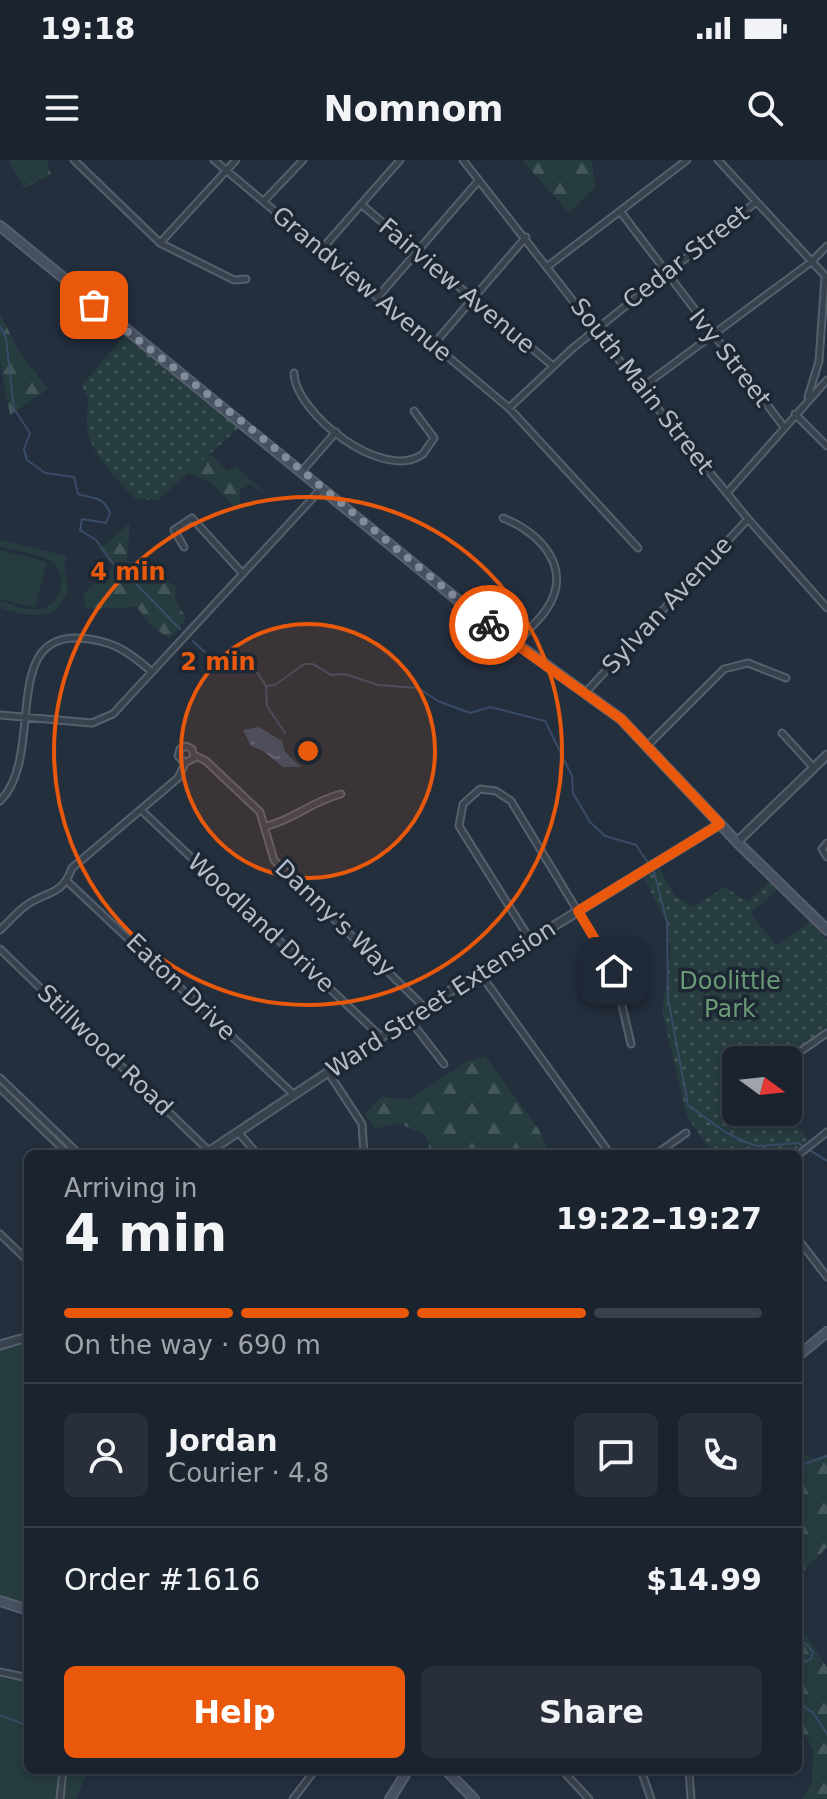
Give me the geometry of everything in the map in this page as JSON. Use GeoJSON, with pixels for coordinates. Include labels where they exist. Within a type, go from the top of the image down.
{"type":"FeatureCollection","features":[{"type":"Feature","properties":{"kind":"main road"},"geometry":{"type":"LineString","coordinates":[[0,226],[57,276],[518,645],[586,692],[648,745],[737,842],[827,930]]}},
{"type":"Feature","properties":{"kind":"main road"},"geometry":{"type":"LineString","coordinates":[[802,1353],[827,1332]]}},
{"type":"Feature","properties":{"kind":"main road"},"geometry":{"type":"LineString","coordinates":[[0,1601],[24,1609]]}},
{"type":"Feature","properties":{"kind":"main road"},"geometry":{"type":"LineString","coordinates":[[390,1799],[406,1774]]}},
{"type":"Feature","properties":{"kind":"main road"},"geometry":{"type":"LineString","coordinates":[[450,1774],[474,1799]]}},
{"type":"Feature","properties":{"kind":"street"},"geometry":{"type":"LineString","coordinates":[[74,160],[160,243],[234,280],[246,279]]}},
{"type":"Feature","properties":{"kind":"street","name":"Grandview Avenue"},"geometry":{"type":"LineString","coordinates":[[214,160],[509,408],[638,548]]}},
{"type":"Feature","properties":{"kind":"street"},"geometry":{"type":"LineString","coordinates":[[160,243],[236,160]]}},
{"type":"Feature","properties":{"kind":"street"},"geometry":{"type":"LineString","coordinates":[[264,201],[303,160]]}},
{"type":"Feature","properties":{"kind":"street"},"geometry":{"type":"LineString","coordinates":[[321,250],[400,160]]}},
{"type":"Feature","properties":{"kind":"street","name":"South Main Street"},"geometry":{"type":"LineString","coordinates":[[463,160],[641,388],[748,519],[827,608]]}},
{"type":"Feature","properties":{"kind":"street"},"geometry":{"type":"LineString","coordinates":[[548,266],[687,160]]}},
{"type":"Feature","properties":{"kind":"street"},"geometry":{"type":"LineString","coordinates":[[718,160],[826,277],[819,361],[808,397]]}},
{"type":"Feature","properties":{"kind":"street"},"geometry":{"type":"LineString","coordinates":[[377,298],[479,180]]}},
{"type":"Feature","properties":{"kind":"street","name":"Cedar Street"},"geometry":{"type":"LineString","coordinates":[[509,408],[596,328],[756,202]]}},
{"type":"Feature","properties":{"kind":"street","name":"Fairview Avenue"},"geometry":{"type":"LineString","coordinates":[[362,205],[553,366]]}},
{"type":"Feature","properties":{"kind":"street","name":"Ivy Street"},"geometry":{"type":"LineString","coordinates":[[620,211],[710,335],[784,427]]}},
{"type":"Feature","properties":{"kind":"street"},"geometry":{"type":"LineString","coordinates":[[433,345],[526,237]]}},
{"type":"Feature","properties":{"kind":"street"},"geometry":{"type":"LineString","coordinates":[[641,388],[811,262],[827,246]]}},
{"type":"Feature","properties":{"kind":"street"},"geometry":{"type":"LineString","coordinates":[[294,373],[295,387],[300,396],[336,432],[365,453],[384,459],[418,457],[434,438],[414,411]]}},
{"type":"Feature","properties":{"kind":"street"},"geometry":{"type":"LineString","coordinates":[[727,493],[808,397],[827,380]]}},
{"type":"Feature","properties":{"kind":"street"},"geometry":{"type":"LineString","coordinates":[[795,414],[827,446]]}},
{"type":"Feature","properties":{"kind":"street"},"geometry":{"type":"LineString","coordinates":[[302,471],[336,432]]}},
{"type":"Feature","properties":{"kind":"street"},"geometry":{"type":"LineString","coordinates":[[0,715],[101,721],[113,714],[322,488]]}},
{"type":"Feature","properties":{"kind":"street"},"geometry":{"type":"LineString","coordinates":[[184,547],[174,530],[192,518],[243,574]]}},
{"type":"Feature","properties":{"kind":"street"},"geometry":{"type":"LineString","coordinates":[[503,518],[519,524],[545,546],[555,561],[557,586],[547,609],[518,645]]}},
{"type":"Feature","properties":{"kind":"street","name":"Sylvan Avenue"},"geometry":{"type":"LineString","coordinates":[[586,692],[748,519]]}},
{"type":"Feature","properties":{"kind":"street"},"geometry":{"type":"LineString","coordinates":[[0,801],[20,772],[32,665],[45,646],[58,640],[84,638],[115,643],[152,672]]}},
{"type":"Feature","properties":{"kind":"street"},"geometry":{"type":"LineString","coordinates":[[648,745],[724,669],[748,663],[786,678]]}},
{"type":"Feature","properties":{"kind":"street"},"geometry":{"type":"LineString","coordinates":[[782,733],[817,765],[827,770]]}},
{"type":"Feature","properties":{"kind":"street"},"geometry":{"type":"LineString","coordinates":[[0,930],[24,907],[68,882],[72,868],[178,778],[185,763],[194,755],[192,749],[182,747],[178,756],[185,763]]}},
{"type":"Feature","properties":{"kind":"street","name":"Danny's Way"},"geometry":{"type":"LineString","coordinates":[[194,755],[206,761],[260,812],[267,826],[274,860],[425,1008]]}},
{"type":"Feature","properties":{"kind":"street"},"geometry":{"type":"LineString","coordinates":[[737,842],[827,755]]}},
{"type":"Feature","properties":{"kind":"street"},"geometry":{"type":"LineString","coordinates":[[531,941],[462,831],[458,815],[469,795],[491,789],[511,801],[614,971],[631,1044]]}},
{"type":"Feature","properties":{"kind":"street"},"geometry":{"type":"LineString","coordinates":[[267,826],[286,822],[311,802],[341,794]]}},
{"type":"Feature","properties":{"kind":"street","name":"Woodland Drive"},"geometry":{"type":"LineString","coordinates":[[141,810],[380,1036]]}},
{"type":"Feature","properties":{"kind":"street","name":"Ward Street Extension"},"geometry":{"type":"LineString","coordinates":[[212,1150],[479,972],[720,824]]}},
{"type":"Feature","properties":{"kind":"street"},"geometry":{"type":"LineString","coordinates":[[827,843],[822,849],[827,857]]}},
{"type":"Feature","properties":{"kind":"street","name":"Eaton Drive"},"geometry":{"type":"LineString","coordinates":[[68,882],[293,1094]]}},
{"type":"Feature","properties":{"kind":"street","name":"Stillwood Road"},"geometry":{"type":"LineString","coordinates":[[0,949],[204,1150]]}},
{"type":"Feature","properties":{"kind":"street"},"geometry":{"type":"LineString","coordinates":[[479,972],[607,1150]]}},
{"type":"Feature","properties":{"kind":"street"},"geometry":{"type":"LineString","coordinates":[[409,1019],[444,1064]]}},
{"type":"Feature","properties":{"kind":"street"},"geometry":{"type":"LineString","coordinates":[[802,1050],[827,1033]]}},
{"type":"Feature","properties":{"kind":"street"},"geometry":{"type":"LineString","coordinates":[[328,1072],[362,1124],[364,1150]]}},
{"type":"Feature","properties":{"kind":"street"},"geometry":{"type":"LineString","coordinates":[[0,1078],[75,1150]]}},
{"type":"Feature","properties":{"kind":"street"},"geometry":{"type":"LineString","coordinates":[[0,1088],[64,1150]]}},
{"type":"Feature","properties":{"kind":"street"},"geometry":{"type":"LineString","coordinates":[[802,1151],[827,1132]]}},
{"type":"Feature","properties":{"kind":"street"},"geometry":{"type":"LineString","coordinates":[[239,1133],[254,1150]]}},
{"type":"Feature","properties":{"kind":"street"},"geometry":{"type":"LineString","coordinates":[[662,1150],[686,1133]]}},
{"type":"Feature","properties":{"kind":"street"},"geometry":{"type":"LineString","coordinates":[[0,1235],[24,1257]]}},
{"type":"Feature","properties":{"kind":"street"},"geometry":{"type":"LineString","coordinates":[[802,1244],[827,1277]]}},
{"type":"Feature","properties":{"kind":"street"},"geometry":{"type":"LineString","coordinates":[[0,1345],[24,1338]]}},
{"type":"Feature","properties":{"kind":"street"},"geometry":{"type":"LineString","coordinates":[[0,1672],[24,1677]]}},
{"type":"Feature","properties":{"kind":"street"},"geometry":{"type":"LineString","coordinates":[[60,1799],[63,1774]]}},
{"type":"Feature","properties":{"kind":"street"},"geometry":{"type":"LineString","coordinates":[[293,1799],[312,1774]]}},
{"type":"Feature","properties":{"kind":"street"},"geometry":{"type":"LineString","coordinates":[[566,1774],[589,1799]]}},
{"type":"Feature","properties":{"kind":"street"},"geometry":{"type":"LineString","coordinates":[[642,1774],[651,1799]]}},
{"type":"Feature","properties":{"kind":"street"},"geometry":{"type":"LineString","coordinates":[[689,1774],[691,1799]]}},
{"type":"Feature","properties":{"kind":"green space"},"geometry":{"type":"Polygon","coordinates":[[[9,160],[47,160],[51,175],[24,188],[9,160]]]}},
{"type":"Feature","properties":{"kind":"green space"},"geometry":{"type":"Polygon","coordinates":[[[522,160],[592,160],[595,188],[569,213],[522,160]]]}},
{"type":"Feature","properties":{"kind":"green space"},"geometry":{"type":"Polygon","coordinates":[[[0,313],[18,350],[48,389],[10,415],[0,361],[0,313]]]}},
{"type":"Feature","properties":{"kind":"green space"},"geometry":{"type":"Polygon","coordinates":[[[124,336],[240,427],[158,500],[135,499],[105,466],[89,436],[88,403],[82,385],[124,336]]]}},
{"type":"Feature","properties":{"kind":"green space"},"geometry":{"type":"Polygon","coordinates":[[[210,454],[228,471],[236,467],[270,497],[250,484],[240,490],[239,512],[210,482],[188,473],[210,454]]]}},
{"type":"Feature","properties":{"kind":"green space"},"geometry":{"type":"Polygon","coordinates":[[[130,523],[127,561],[149,569],[176,587],[175,599],[186,619],[169,639],[149,623],[137,607],[86,609],[83,595],[114,567],[99,549],[130,523]]]}},
{"type":"Feature","properties":{"kind":"green space"},"geometry":{"type":"Polygon","coordinates":[[[0,540],[67,556],[64,566],[68,590],[57,608],[49,613],[31,615],[0,608],[0,601],[29,609],[46,607],[58,596],[61,581],[60,574],[50,561],[0,547],[0,540]]]}},
{"type":"Feature","properties":{"kind":"green space"},"geometry":{"type":"Polygon","coordinates":[[[0,550],[47,562],[35,608],[0,599],[0,550]]]}},
{"type":"Feature","properties":{"kind":"green space","name":"Doolittle Park"},"geometry":{"type":"Polygon","coordinates":[[[660,869],[674,895],[693,907],[725,887],[748,902],[769,882],[777,890],[751,913],[776,946],[809,922],[827,940],[827,1030],[802,1047],[722,1046],[722,1126],[798,1126],[808,1140],[795,1150],[710,1150],[687,1116],[662,1011],[671,952],[665,920],[644,878],[660,869]]]}},
{"type":"Feature","properties":{"kind":"green space"},"geometry":{"type":"Polygon","coordinates":[[[485,1056],[539,1130],[547,1150],[428,1150],[429,1143],[424,1134],[400,1124],[376,1128],[365,1114],[382,1097],[411,1099],[466,1062],[485,1056]]]}},
{"type":"Feature","properties":{"kind":"green space"},"geometry":{"type":"Polygon","coordinates":[[[24,1341],[24,1604],[0,1596],[0,1348],[24,1341]]]}},
{"type":"Feature","properties":{"kind":"green space"},"geometry":{"type":"Polygon","coordinates":[[[802,1454],[816,1459],[827,1454],[827,1547],[802,1573],[802,1454]]]}},
{"type":"Feature","properties":{"kind":"green space"},"geometry":{"type":"Polygon","coordinates":[[[802,1630],[827,1667],[827,1799],[803,1799],[812,1782],[813,1749],[802,1729],[802,1630]]]}},
{"type":"Feature","properties":{"kind":"green space"},"geometry":{"type":"Polygon","coordinates":[[[0,1669],[24,1674],[24,1774],[87,1774],[76,1799],[0,1799],[0,1669]]]}},
{"type":"Feature","properties":{"kind":"water"},"geometry":{"type":"Polygon","coordinates":[[[259,727],[282,741],[285,752],[301,767],[283,767],[263,751],[251,746],[243,730],[259,727]]]}},
{"type":"Feature","properties":{"kind":"waterway"},"geometry":{"type":"LineString","coordinates":[[0,326],[6,338],[14,409],[30,433],[24,449],[27,460],[45,473],[74,477],[78,494],[104,503],[110,513],[106,523],[82,519],[80,530],[96,540],[122,576],[136,584],[180,629]]}},
{"type":"Feature","properties":{"kind":"waterway"},"geometry":{"type":"LineString","coordinates":[[193,641],[215,662],[251,663],[266,686],[275,685],[304,664],[313,664],[331,675],[345,674],[378,685],[418,688],[438,701],[470,713],[490,707],[545,721],[572,776],[573,793],[590,822],[605,836],[636,845],[654,872],[667,922],[668,998],[688,1105],[743,1141],[757,1146],[798,1143],[827,1161]]}},
{"type":"Feature","properties":{"kind":"waterway"},"geometry":{"type":"LineString","coordinates":[[266,686],[267,706],[285,733]]}},
{"type":"Feature","properties":{"kind":"waterway"},"geometry":{"type":"LineString","coordinates":[[802,1465],[827,1456]]}},
{"type":"Feature","properties":{"kind":"waterway"},"geometry":{"type":"LineString","coordinates":[[802,1640],[813,1652],[811,1659],[802,1662]]}},
{"type":"Feature","properties":{"kind":"waterway"},"geometry":{"type":"LineString","coordinates":[[802,1704],[814,1714],[827,1734]]}},
{"type":"Feature","properties":{"kind":"waterway"},"geometry":{"type":"LineString","coordinates":[[0,1715],[24,1724]]}},
{"type":"Feature","properties":{"kind":"way so far"},"geometry":{"type":"LineString","coordinates":[[94,305],[249,427],[489,625]]}},
{"type":"Feature","properties":{"kind":"route"},"geometry":{"type":"LineString","coordinates":[[489,625],[621,719],[720,824],[578,911],[614,971]]}}]}
